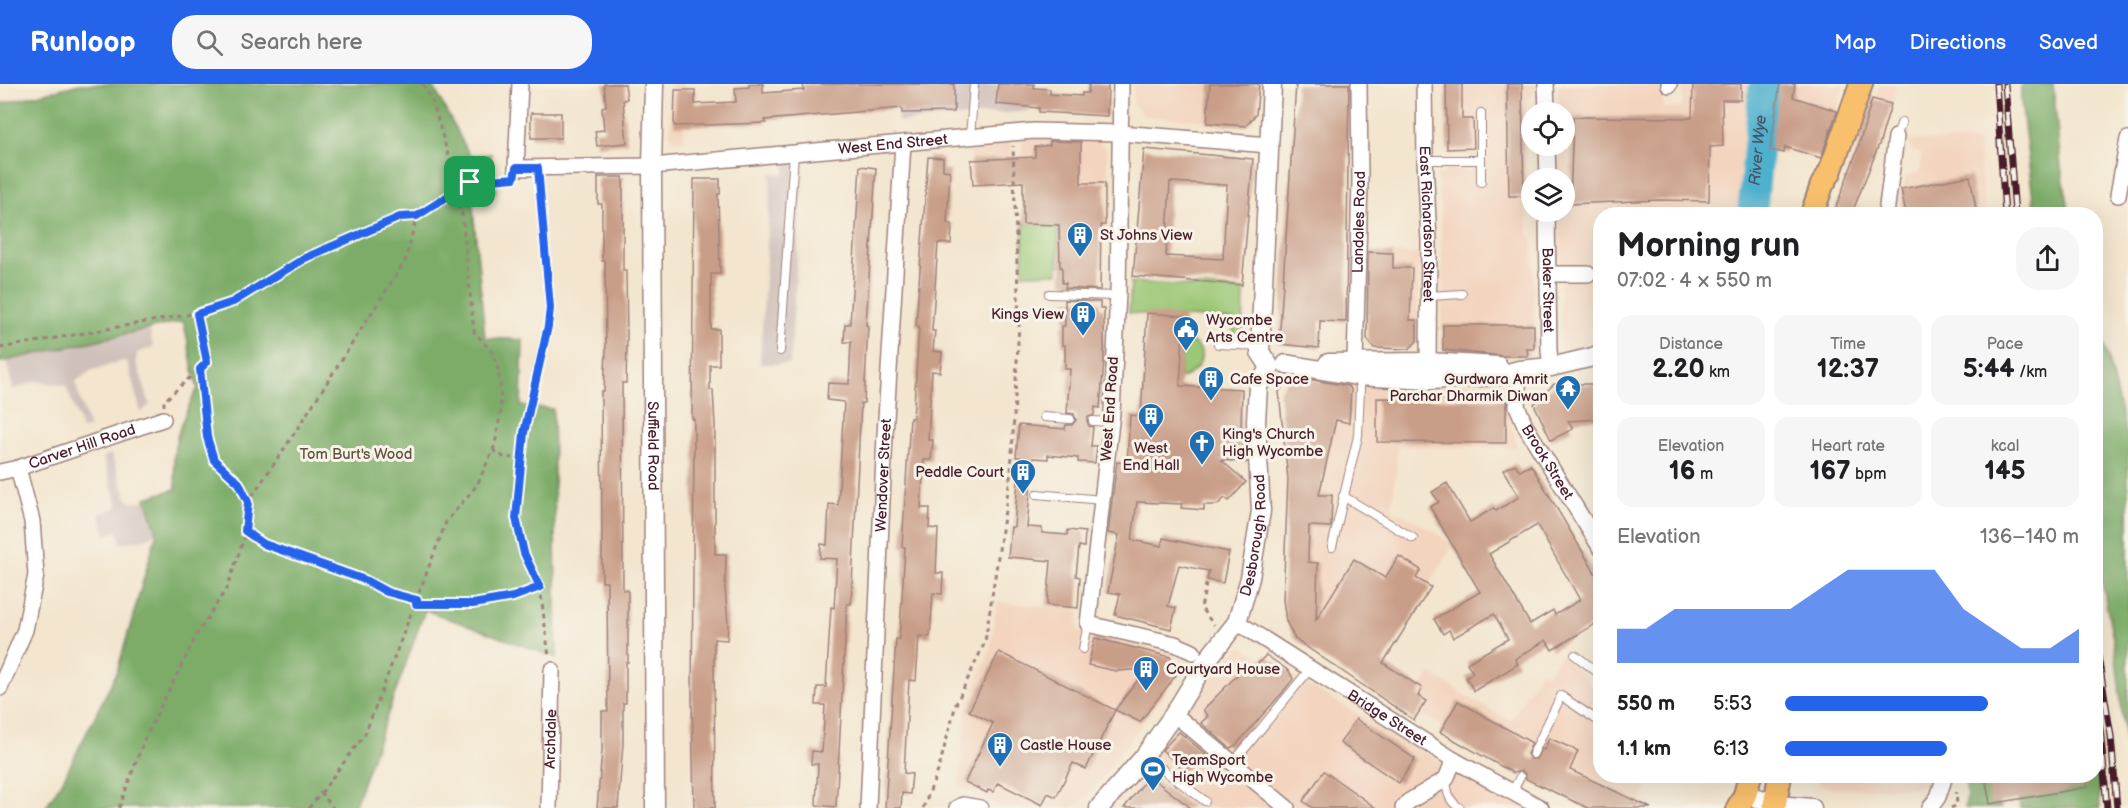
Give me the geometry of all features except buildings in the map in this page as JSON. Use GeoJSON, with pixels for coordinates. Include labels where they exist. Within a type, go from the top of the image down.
{"type":"FeatureCollection","features":[{"type":"Feature","properties":{"kind":"main road"},"geometry":{"type":"LineString","coordinates":[[1814,207],[1822,185],[1830,172],[1861,84]]}},
{"type":"Feature","properties":{"kind":"main road"},"geometry":{"type":"LineString","coordinates":[[1824,207],[1830,190],[1830,172]]}},
{"type":"Feature","properties":{"kind":"main road"},"geometry":{"type":"LineString","coordinates":[[1774,805],[1779,783]]}},
{"type":"Feature","properties":{"kind":"street"},"geometry":{"type":"LineString","coordinates":[[516,168],[520,84]]}},
{"type":"Feature","properties":{"kind":"street","name":"Suffield Road"},"geometry":{"type":"LineString","coordinates":[[654,84],[652,166],[655,808]]}},
{"type":"Feature","properties":{"kind":"street","name":"West End Road"},"geometry":{"type":"LineString","coordinates":[[1088,624],[1111,422],[1118,296],[1121,84]]}},
{"type":"Feature","properties":{"kind":"street"},"geometry":{"type":"LineString","coordinates":[[1272,84],[1260,352],[1278,366],[1356,369],[1430,380],[1497,376],[1593,357]]}},
{"type":"Feature","properties":{"kind":"street","name":"Landales Road"},"geometry":{"type":"LineString","coordinates":[[1356,369],[1360,181],[1359,84]]}},
{"type":"Feature","properties":{"kind":"street","name":"East Richardson Street"},"geometry":{"type":"LineString","coordinates":[[1425,84],[1425,160],[1430,242],[1428,362]]}},
{"type":"Feature","properties":{"kind":"street"},"geometry":{"type":"LineString","coordinates":[[1546,84],[1547,102]]}},
{"type":"Feature","properties":{"kind":"street"},"geometry":{"type":"LineString","coordinates":[[1887,207],[1899,129]]}},
{"type":"Feature","properties":{"kind":"street","name":"West End Street"},"geometry":{"type":"LineString","coordinates":[[516,168],[652,166],[970,138],[1034,130],[1120,133],[1269,145]]}},
{"type":"Feature","properties":{"kind":"street"},"geometry":{"type":"LineString","coordinates":[[2118,195],[2128,140]]}},
{"type":"Feature","properties":{"kind":"street","name":"Wendover Street"},"geometry":{"type":"LineString","coordinates":[[868,808],[885,435],[903,143]]}},
{"type":"Feature","properties":{"kind":"street","name":"Baker Street"},"geometry":{"type":"LineString","coordinates":[[1547,222],[1551,367]]}},
{"type":"Feature","properties":{"kind":"street"},"geometry":{"type":"LineString","coordinates":[[1547,274],[1588,274]]}},
{"type":"Feature","properties":{"kind":"street"},"geometry":{"type":"LineString","coordinates":[[1356,369],[1428,362],[1498,365],[1519,370]]}},
{"type":"Feature","properties":{"kind":"street","name":"Desborough Road"},"geometry":{"type":"LineString","coordinates":[[1100,806],[1143,758],[1174,714],[1207,660],[1237,622],[1250,578],[1261,512],[1256,421],[1258,386],[1278,366]]}},
{"type":"Feature","properties":{"kind":"street","name":"Brook Street"},"geometry":{"type":"LineString","coordinates":[[1519,370],[1518,406],[1526,427],[1593,536]]}},
{"type":"Feature","properties":{"kind":"street","name":"Carver Hill Road"},"geometry":{"type":"LineString","coordinates":[[0,472],[163,419]]}},
{"type":"Feature","properties":{"kind":"street"},"geometry":{"type":"LineString","coordinates":[[0,688],[25,630],[36,575],[32,520],[18,468]]}},
{"type":"Feature","properties":{"kind":"street","name":"Bridge Street"},"geometry":{"type":"LineString","coordinates":[[1237,622],[1454,760],[1541,808]]}},
{"type":"Feature","properties":{"kind":"street"},"geometry":{"type":"LineString","coordinates":[[1088,624],[1175,644],[1193,652]]}},
{"type":"Feature","properties":{"kind":"street","name":"Archdale"},"geometry":{"type":"LineString","coordinates":[[549,808],[552,669]]}},
{"type":"Feature","properties":{"kind":"street"},"geometry":{"type":"LineString","coordinates":[[1174,714],[1287,808]]}},
{"type":"Feature","properties":{"kind":"street"},"geometry":{"type":"LineString","coordinates":[[1403,808],[1408,802],[1446,779],[1454,760]]}},
{"type":"Feature","properties":{"kind":"street"},"geometry":{"type":"LineString","coordinates":[[1930,808],[1938,797],[1943,783]]}},
{"type":"Feature","properties":{"kind":"street"},"geometry":{"type":"LineString","coordinates":[[1744,793],[1774,805],[1812,808]]}},
{"type":"Feature","properties":{"kind":"street"},"geometry":{"type":"LineString","coordinates":[[957,808],[963,805],[980,808]]}},
{"type":"Feature","properties":{"kind":"lane"},"geometry":{"type":"LineString","coordinates":[[970,138],[974,84]]}},
{"type":"Feature","properties":{"kind":"lane"},"geometry":{"type":"LineString","coordinates":[[1481,182],[1482,113]]}},
{"type":"Feature","properties":{"kind":"lane"},"geometry":{"type":"LineString","coordinates":[[780,351],[794,154]]}},
{"type":"Feature","properties":{"kind":"lane"},"geometry":{"type":"LineString","coordinates":[[1425,160],[1481,160]]}},
{"type":"Feature","properties":{"kind":"lane"},"geometry":{"type":"LineString","coordinates":[[538,168],[550,308],[538,367]]}},
{"type":"Feature","properties":{"kind":"lane"},"geometry":{"type":"LineString","coordinates":[[1429,289],[1462,294]]}},
{"type":"Feature","properties":{"kind":"lane"},"geometry":{"type":"LineString","coordinates":[[1049,294],[1118,296]]}},
{"type":"Feature","properties":{"kind":"lane"},"geometry":{"type":"LineString","coordinates":[[1218,344],[1260,346]]}},
{"type":"Feature","properties":{"kind":"lane"},"geometry":{"type":"LineString","coordinates":[[1332,547],[1358,436],[1360,388],[1356,369]]}},
{"type":"Feature","properties":{"kind":"lane"},"geometry":{"type":"LineString","coordinates":[[1044,417],[1070,419]]}},
{"type":"Feature","properties":{"kind":"lane"},"geometry":{"type":"LineString","coordinates":[[1093,421],[1111,422]]}},
{"type":"Feature","properties":{"kind":"lane"},"geometry":{"type":"LineString","coordinates":[[1037,494],[1102,500]]}},
{"type":"Feature","properties":{"kind":"lane"},"geometry":{"type":"LineString","coordinates":[[1343,496],[1413,538]]}},
{"type":"Feature","properties":{"kind":"lane"},"geometry":{"type":"LineString","coordinates":[[1083,649],[1088,624]]}},
{"type":"Feature","properties":{"kind":"lane"},"geometry":{"type":"LineString","coordinates":[[1575,655],[1593,669]]}},
{"type":"Feature","properties":{"kind":"lane"},"geometry":{"type":"LineString","coordinates":[[1232,764],[1310,669]]}},
{"type":"Feature","properties":{"kind":"lane"},"geometry":{"type":"LineString","coordinates":[[1533,754],[1562,696],[1593,717]]}},
{"type":"Feature","properties":{"kind":"lane"},"geometry":{"type":"LineString","coordinates":[[1143,758],[1158,766],[1205,801]]}},
{"type":"Feature","properties":{"kind":"lane"},"geometry":{"type":"LineString","coordinates":[[1512,792],[1520,777]]}},
{"type":"Feature","properties":{"kind":"lane"},"geometry":{"type":"LineString","coordinates":[[1446,779],[1447,794],[1460,808]]}},
{"type":"Feature","properties":{"kind":"path"},"geometry":{"type":"LineString","coordinates":[[423,84],[433,103],[458,189]]}},
{"type":"Feature","properties":{"kind":"path"},"geometry":{"type":"LineString","coordinates":[[923,808],[938,771],[956,704],[985,642],[1011,471],[1019,324],[1013,132]]}},
{"type":"Feature","properties":{"kind":"path"},"geometry":{"type":"LineString","coordinates":[[0,348],[197,314],[233,302],[305,258],[400,217],[417,216],[470,182],[514,178],[516,168]]}},
{"type":"Feature","properties":{"kind":"path"},"geometry":{"type":"LineString","coordinates":[[309,808],[365,734],[446,522],[477,485],[493,450],[501,410],[500,380],[494,354],[474,332],[462,214],[451,193]]}},
{"type":"Feature","properties":{"kind":"path"},"geometry":{"type":"LineString","coordinates":[[119,808],[145,738],[197,634],[227,588],[245,531],[248,502],[405,261],[417,216]]}},
{"type":"Feature","properties":{"kind":"path"},"geometry":{"type":"LineString","coordinates":[[163,419],[164,401],[207,362],[197,314]]}},
{"type":"Feature","properties":{"kind":"path"},"geometry":{"type":"LineString","coordinates":[[538,367],[521,457],[516,518],[524,553],[540,587],[552,669]]}},
{"type":"Feature","properties":{"kind":"path"},"geometry":{"type":"LineString","coordinates":[[200,369],[207,437],[214,460],[239,483],[248,502]]}},
{"type":"Feature","properties":{"kind":"path"},"geometry":{"type":"LineString","coordinates":[[493,450],[505,458],[521,457]]}},
{"type":"Feature","properties":{"kind":"path"},"geometry":{"type":"LineString","coordinates":[[245,531],[264,544],[365,580],[387,592],[417,602],[473,604],[513,597],[540,587]]}},
{"type":"Feature","properties":{"kind":"path"},"geometry":{"type":"LineString","coordinates":[[1206,584],[1201,608],[1223,639]]}},
{"type":"Feature","properties":{"kind":"path"},"geometry":{"type":"LineString","coordinates":[[321,793],[333,808]]}},
{"type":"Feature","properties":{"kind":"path"},"geometry":{"type":"LineString","coordinates":[[1952,808],[1957,805]]}},
{"type":"Feature","properties":{"kind":"shaded area"},"geometry":{"type":"Polygon","coordinates":[[[671,84],[685,84],[684,140],[674,140],[670,134],[671,84]]]}},
{"type":"Feature","properties":{"kind":"shaded area"},"geometry":{"type":"Polygon","coordinates":[[[896,84],[1031,84],[1029,111],[898,122],[896,84]]]}},
{"type":"Feature","properties":{"kind":"shaded area"},"geometry":{"type":"Polygon","coordinates":[[[1133,84],[1262,84],[1259,113],[1250,124],[1145,116],[1133,105],[1133,84]]]}},
{"type":"Feature","properties":{"kind":"shaded area"},"geometry":{"type":"Polygon","coordinates":[[[1446,84],[1541,84],[1526,102],[1521,102],[1521,156],[1527,156],[1527,168],[1521,168],[1521,222],[1528,222],[1528,234],[1533,240],[1534,357],[1443,357],[1441,211],[1437,175],[1443,174],[1443,169],[1464,169],[1470,173],[1469,154],[1447,154],[1446,84]]]}},
{"type":"Feature","properties":{"kind":"shaded area"},"geometry":{"type":"Polygon","coordinates":[[[1558,84],[1662,84],[1663,108],[1682,107],[1682,84],[1755,84],[1740,174],[1738,207],[1593,207],[1593,349],[1567,355],[1561,351],[1560,222],[1575,222],[1575,168],[1559,168],[1559,156],[1575,156],[1575,102],[1559,102],[1558,84]]]}},
{"type":"Feature","properties":{"kind":"shaded area"},"geometry":{"type":"Polygon","coordinates":[[[1774,84],[1845,84],[1822,158],[1767,150],[1774,84]]]}},
{"type":"Feature","properties":{"kind":"shaded area"},"geometry":{"type":"Polygon","coordinates":[[[1880,84],[1896,84],[1885,149],[1861,141],[1880,84]]]}},
{"type":"Feature","properties":{"kind":"shaded area"},"geometry":{"type":"Polygon","coordinates":[[[1095,137],[1107,150],[1109,229],[1023,224],[1022,138],[1095,137]]]}},
{"type":"Feature","properties":{"kind":"shaded area"},"geometry":{"type":"Polygon","coordinates":[[[1011,140],[1011,184],[970,183],[971,143],[1011,140]]]}},
{"type":"Feature","properties":{"kind":"shaded area"},"geometry":{"type":"Polygon","coordinates":[[[1906,140],[1978,141],[1984,207],[1901,207],[1905,179],[1911,174],[1920,172],[1921,154],[1913,151],[1906,140]]]}},
{"type":"Feature","properties":{"kind":"shaded area"},"geometry":{"type":"Polygon","coordinates":[[[804,157],[790,364],[760,364],[771,173],[785,174],[786,159],[804,157]]]}},
{"type":"Feature","properties":{"kind":"shaded area"},"geometry":{"type":"Polygon","coordinates":[[[1839,198],[1862,207],[1836,207],[1839,198]]]}},
{"type":"Feature","properties":{"kind":"shaded area"},"geometry":{"type":"Polygon","coordinates":[[[1369,252],[1419,254],[1417,341],[1409,349],[1374,348],[1367,340],[1369,252]]]}},
{"type":"Feature","properties":{"kind":"shaded area"},"geometry":{"type":"Polygon","coordinates":[[[150,329],[153,347],[137,353],[136,361],[150,404],[141,413],[127,362],[122,361],[90,371],[75,382],[89,428],[82,429],[66,386],[36,381],[13,390],[5,353],[150,329]]]}},
{"type":"Feature","properties":{"kind":"shaded area"},"geometry":{"type":"Polygon","coordinates":[[[1293,370],[1342,379],[1500,385],[1508,405],[1517,447],[1398,447],[1392,509],[1437,533],[1453,546],[1366,683],[1291,632],[1282,613],[1287,568],[1281,387],[1293,370]]]}},
{"type":"Feature","properties":{"kind":"shaded area"},"geometry":{"type":"Polygon","coordinates":[[[111,454],[127,499],[134,503],[149,499],[158,533],[146,539],[121,543],[118,531],[106,535],[99,514],[118,507],[103,457],[111,454]]]}},
{"type":"Feature","properties":{"kind":"shaded area"},"geometry":{"type":"Polygon","coordinates":[[[997,602],[1079,610],[1078,630],[1171,653],[1179,673],[1103,778],[1081,802],[1072,808],[1004,808],[959,785],[966,711],[990,651],[997,602]]]}},
{"type":"Feature","properties":{"kind":"shaded area"},"geometry":{"type":"Polygon","coordinates":[[[1241,646],[1423,752],[1531,808],[1105,808],[1220,667],[1241,646]]]}},
{"type":"Feature","properties":{"kind":"shaded area"},"geometry":{"type":"Polygon","coordinates":[[[1561,655],[1593,687],[1593,783],[1650,783],[1637,808],[1598,808],[1408,708],[1431,673],[1510,721],[1541,671],[1547,674],[1561,655]]]}},
{"type":"Feature","properties":{"kind":"shaded area"},"geometry":{"type":"Polygon","coordinates":[[[1819,783],[1925,783],[1913,788],[1836,789],[1819,783]]]}},
{"type":"Feature","properties":{"kind":"green space","name":"Tom Burt's Wood"},"geometry":{"type":"Polygon","coordinates":[[[80,84],[432,84],[470,156],[491,154],[496,192],[472,196],[485,338],[523,340],[521,406],[553,409],[557,658],[425,610],[354,808],[45,808],[63,780],[117,672],[157,532],[146,498],[176,489],[175,446],[186,412],[198,388],[183,321],[0,362],[0,104],[80,84]]]}},
{"type":"Feature","properties":{"kind":"green space"},"geometry":{"type":"Polygon","coordinates":[[[2021,84],[2053,84],[2061,167],[2069,207],[2034,207],[2021,101],[2021,84]]]}},
{"type":"Feature","properties":{"kind":"green space"},"geometry":{"type":"Polygon","coordinates":[[[1023,224],[1058,225],[1058,273],[1023,274],[1023,224]]]}},
{"type":"Feature","properties":{"kind":"green space"},"geometry":{"type":"Polygon","coordinates":[[[1131,282],[1244,290],[1243,335],[1234,338],[1233,320],[1129,313],[1131,282]]]}},
{"type":"Feature","properties":{"kind":"green space"},"geometry":{"type":"Polygon","coordinates":[[[1182,340],[1198,346],[1201,358],[1194,370],[1180,378],[1182,340]]]}},
{"type":"Feature","properties":{"kind":"green space"},"geometry":{"type":"Polygon","coordinates":[[[2103,340],[2128,440],[2128,765],[2115,650],[2103,587],[2103,340]]]}},
{"type":"Feature","properties":{"kind":"green space"},"geometry":{"type":"Polygon","coordinates":[[[1966,783],[1983,783],[2001,808],[1965,808],[1966,783]]]}},
{"type":"Feature","properties":{"kind":"green space"},"geometry":{"type":"Polygon","coordinates":[[[2068,783],[2099,783],[2100,808],[2021,808],[2018,798],[2068,783]]]}},
{"type":"Feature","properties":{"kind":"waterway","name":"River Wye"},"geometry":{"type":"LineString","coordinates":[[1753,207],[1764,84]]}},
{"type":"Feature","properties":{"kind":"railway"},"geometry":{"type":"LineString","coordinates":[[1996,84],[2005,207]]}},
{"type":"Feature","properties":{"kind":"railway"},"geometry":{"type":"LineString","coordinates":[[2005,84],[2014,207]]}},
{"type":"Feature","properties":{"kind":"railway"},"geometry":{"type":"LineString","coordinates":[[2103,687],[2111,736],[2117,808]]}},
{"type":"Feature","properties":{"kind":"railway"},"geometry":{"type":"LineString","coordinates":[[2103,761],[2107,808]]}},
{"type":"Feature","properties":{"kind":"place","name":"St Johns View"},"geometry":{"type":"Point","coordinates":[1080,258]}},
{"type":"Feature","properties":{"kind":"place","name":"Kings View"},"geometry":{"type":"Point","coordinates":[1083,337]}},
{"type":"Feature","properties":{"kind":"place","name":"Wycombe Arts Centre"},"geometry":{"type":"Point","coordinates":[1186,352]}},
{"type":"Feature","properties":{"kind":"place","name":"Cafe Space"},"geometry":{"type":"Point","coordinates":[1211,402]}},
{"type":"Feature","properties":{"kind":"place","name":"Gurdwara Amrit Parchar Dharmik Diwan"},"geometry":{"type":"Point","coordinates":[1568,411]}},
{"type":"Feature","properties":{"kind":"place","name":"West End Hall"},"geometry":{"type":"Point","coordinates":[1151,439]}},
{"type":"Feature","properties":{"kind":"place","name":"King's Church High Wycombe"},"geometry":{"type":"Point","coordinates":[1202,466]}},
{"type":"Feature","properties":{"kind":"place","name":"Peddle Court"},"geometry":{"type":"Point","coordinates":[1023,495]}},
{"type":"Feature","properties":{"kind":"place","name":"Courtyard House"},"geometry":{"type":"Point","coordinates":[1146,692]}},
{"type":"Feature","properties":{"kind":"place","name":"Castle House"},"geometry":{"type":"Point","coordinates":[1000,768]}},
{"type":"Feature","properties":{"kind":"place","name":"TeamSport High Wycombe"},"geometry":{"type":"Point","coordinates":[1153,792]}},
{"type":"Feature","properties":{"kind":"route"},"geometry":{"type":"LineString","coordinates":[[516,168],[538,168],[550,308],[524,433],[516,518],[524,553],[540,587],[513,597],[473,604],[416,604],[417,600],[387,592],[365,580],[264,544],[245,531],[248,502],[239,483],[214,460],[207,437],[200,369],[207,362],[197,314],[233,302],[305,258],[400,217],[417,216],[470,182],[514,178],[516,168]]}}]}
